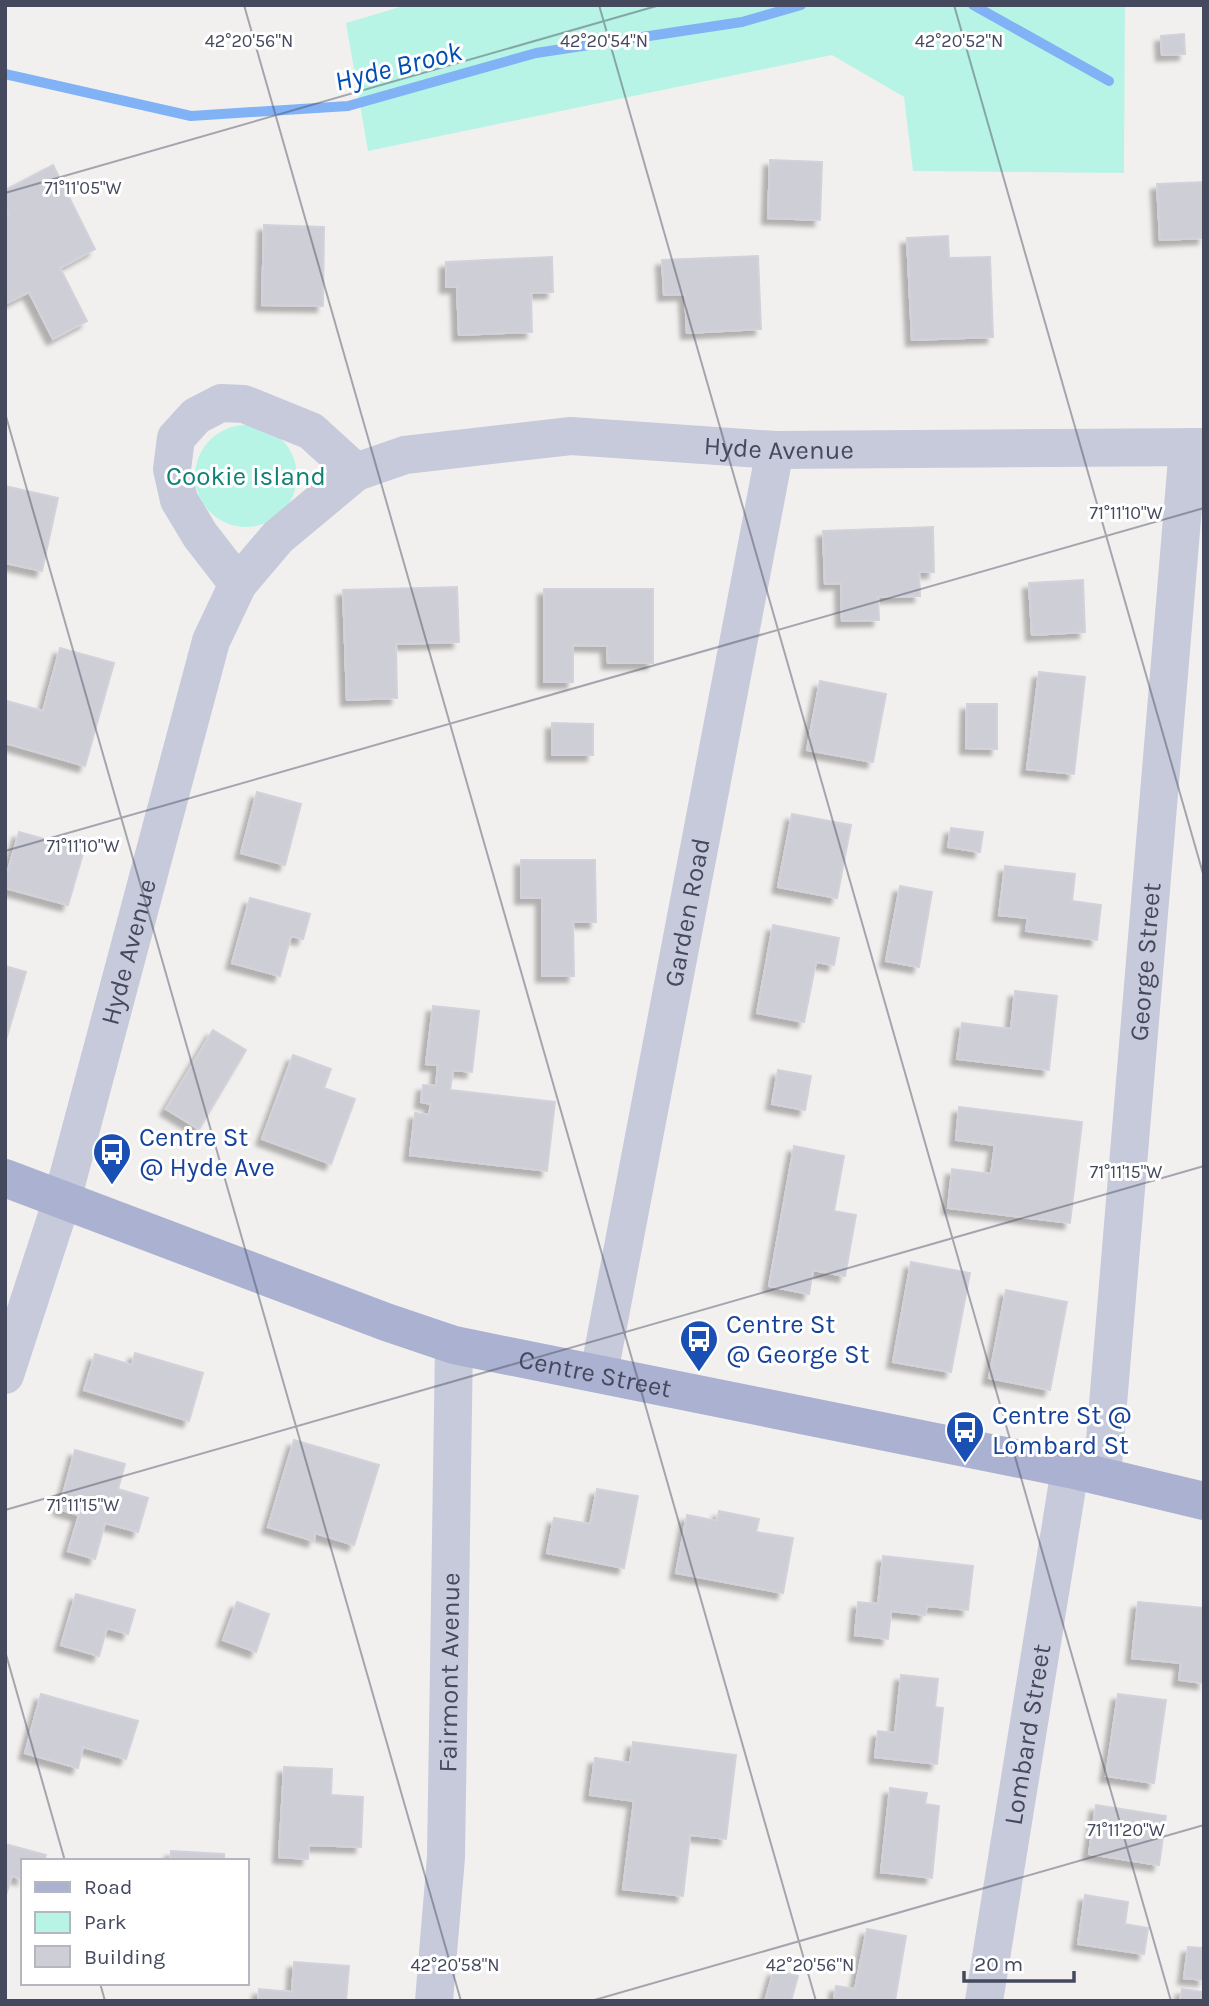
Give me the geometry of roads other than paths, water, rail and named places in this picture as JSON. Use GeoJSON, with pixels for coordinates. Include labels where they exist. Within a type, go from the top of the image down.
{"type":"FeatureCollection","features":[{"type":"Feature","properties":{"kind":"main road","name":"Centre Street"},"geometry":{"type":"LineString","coordinates":[[5,1178],[386,1322],[454,1345],[1086,1473],[1204,1501]]}},
{"type":"Feature","properties":{"kind":"street"},"geometry":{"type":"LineString","coordinates":[[238,584],[200,535],[179,500],[172,469],[176,438],[196,416],[221,403],[244,404],[311,431],[356,472]]}},
{"type":"Feature","properties":{"kind":"street","name":"Hyde Avenue"},"geometry":{"type":"LineString","coordinates":[[5,1375],[62,1200],[211,641],[238,584],[278,537],[356,472],[405,455],[571,436],[775,450],[1196,447]]}},
{"type":"Feature","properties":{"kind":"street","name":"George Street"},"geometry":{"type":"LineString","coordinates":[[1086,1473],[1196,447]]}},
{"type":"Feature","properties":{"kind":"street","name":"Garden Road"},"geometry":{"type":"LineString","coordinates":[[599,1373],[775,450]]}},
{"type":"Feature","properties":{"kind":"street","name":"Fairmont Avenue"},"geometry":{"type":"LineString","coordinates":[[434,2001],[446,1857],[454,1345]]}},
{"type":"Feature","properties":{"kind":"street","name":"Lombard Street"},"geometry":{"type":"LineString","coordinates":[[984,2001],[1086,1473]]}},
{"type":"Feature","properties":{"kind":"waterway","name":"Hyde Brook"},"geometry":{"type":"LineString","coordinates":[[5,74],[191,116],[348,106],[536,53],[742,22],[801,5]]}},
{"type":"Feature","properties":{"kind":"waterway","name":"Hyde Brook"},"geometry":{"type":"LineString","coordinates":[[973,5],[1109,81]]}},
{"type":"Feature","properties":{"kind":"place","name":"Centre St @ Hyde Ave"},"geometry":{"type":"Point","coordinates":[112,1186]}},
{"type":"Feature","properties":{"kind":"place","name":"Centre St @ George St"},"geometry":{"type":"Point","coordinates":[699,1373]}},
{"type":"Feature","properties":{"kind":"place","name":"Centre St @ Lombard St"},"geometry":{"type":"Point","coordinates":[965,1464]}},
{"type":"Feature","properties":{"kind":"park label","name":"Cookie Island"},"geometry":{"type":"Point","coordinates":[246,476]}}]}
